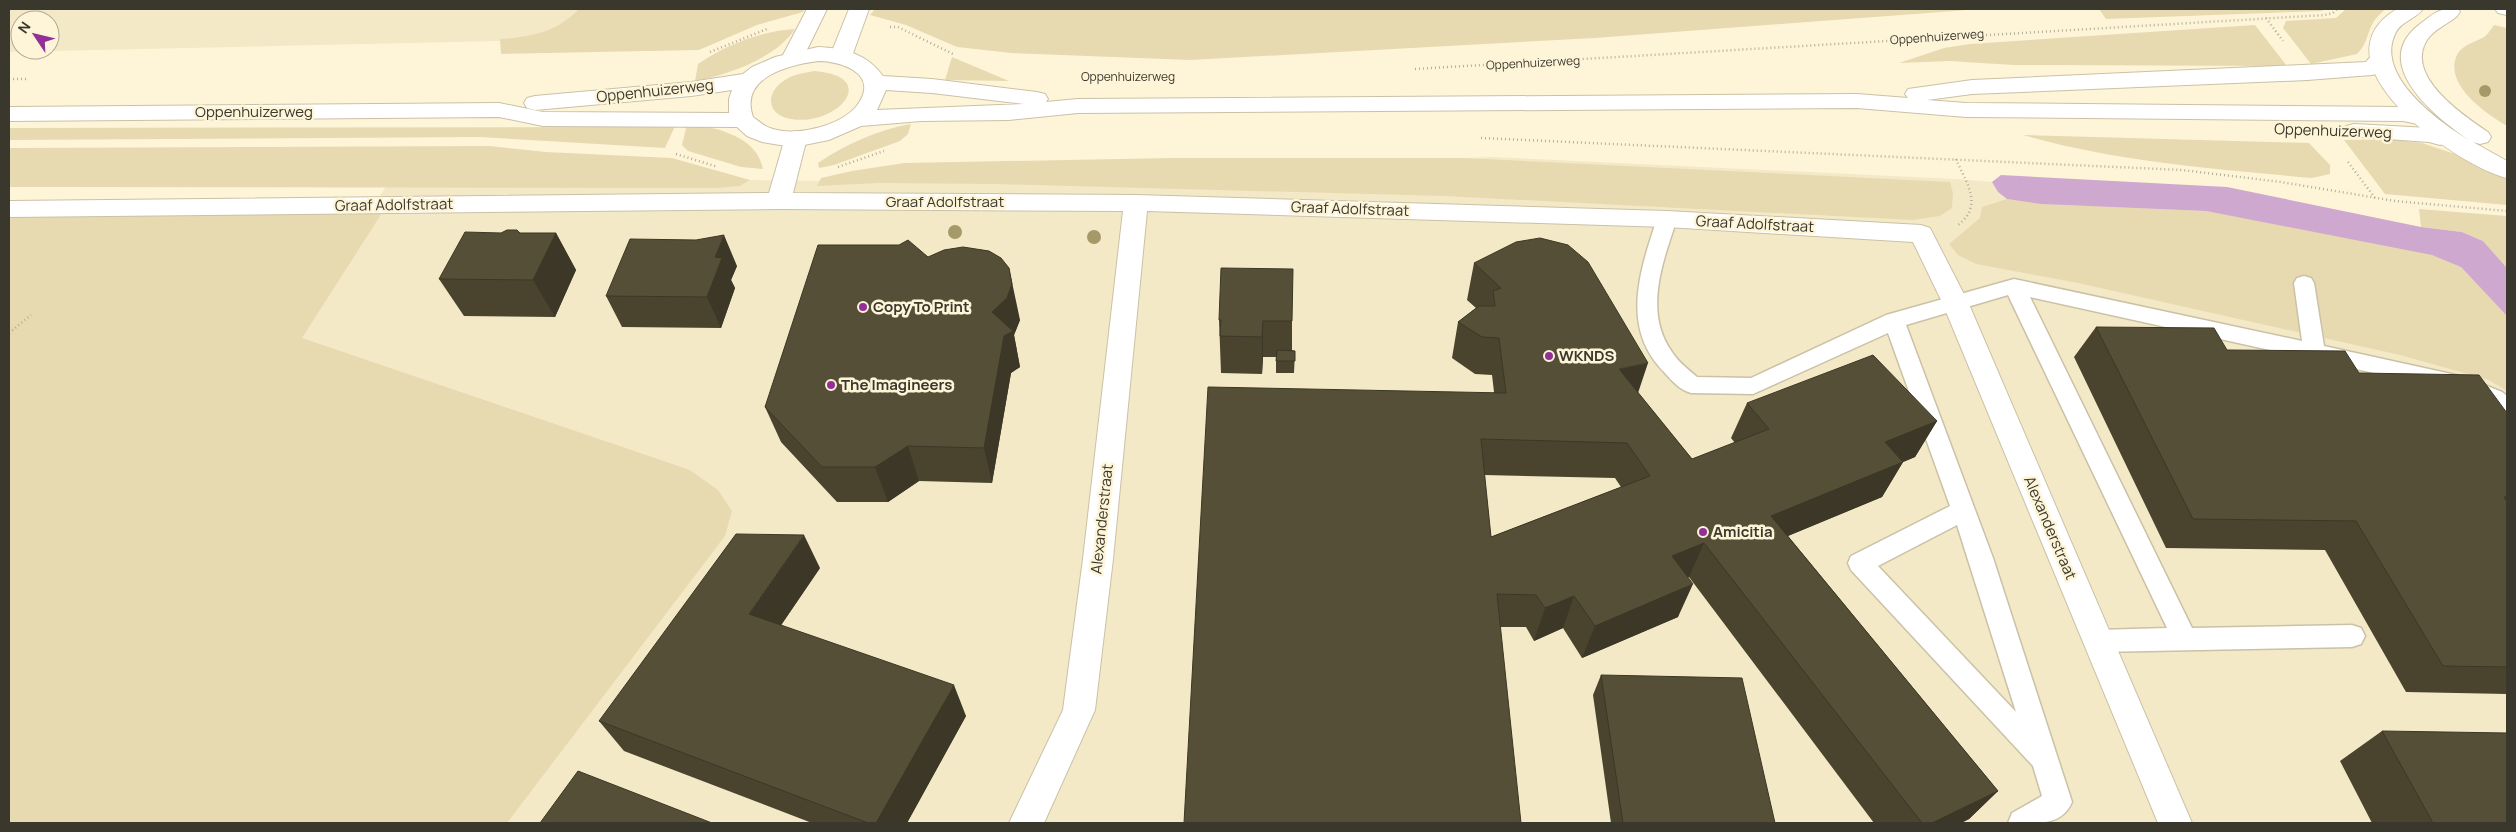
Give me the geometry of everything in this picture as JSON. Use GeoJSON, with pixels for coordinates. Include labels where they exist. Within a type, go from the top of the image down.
{"type":"FeatureCollection","features":[{"type":"Feature","properties":{"kind":"main road"},"geometry":{"type":"LineString","coordinates":[[2413,9],[2392,21],[2385,32],[2381,44],[2381,58],[2385,72],[2393,87],[2423,118],[2507,152]]}},
{"type":"Feature","properties":{"kind":"main road"},"geometry":{"type":"LineString","coordinates":[[2449,9],[2450,12],[2445,17],[2422,32],[2415,42],[2412,66],[2418,81],[2459,134],[2507,170]]}},
{"type":"Feature","properties":{"kind":"main road"},"geometry":{"type":"LineString","coordinates":[[793,57],[813,16]]}},
{"type":"Feature","properties":{"kind":"main road"},"geometry":{"type":"LineString","coordinates":[[841,56],[857,16]]}},
{"type":"Feature","properties":{"kind":"main road"},"geometry":{"type":"LineString","coordinates":[[818,54],[841,56],[858,62],[870,71],[876,83],[875,95],[869,108],[857,119],[832,131],[796,138],[764,134],[744,120],[739,107],[741,93],[751,80],[769,66],[793,57],[818,54]]}},
{"type":"Feature","properties":{"kind":"main road","name":"Oppenhuizerweg"},"geometry":{"type":"LineString","coordinates":[[1857,101],[1972,87],[2307,73],[2372,68],[2381,58]]}},
{"type":"Feature","properties":{"kind":"main road","name":"Oppenhuizerweg"},"geometry":{"type":"LineString","coordinates":[[499,110],[530,103],[691,89],[751,80]]}},
{"type":"Feature","properties":{"kind":"main road","name":"Oppenhuizerweg"},"geometry":{"type":"LineString","coordinates":[[876,83],[932,86],[1015,95],[1078,106]]}},
{"type":"Feature","properties":{"kind":"main road","name":"Oppenhuizerweg"},"geometry":{"type":"LineString","coordinates":[[857,119],[921,114],[1010,113],[1078,106],[1857,101],[1966,110],[2404,114],[2423,118]]}},
{"type":"Feature","properties":{"kind":"main road","name":"Oppenhuizerweg"},"geometry":{"type":"LineString","coordinates":[[9,114],[499,110],[543,119],[744,120]]}},
{"type":"Feature","properties":{"kind":"main road","name":"Oppenhuizerweg"},"geometry":{"type":"LineString","coordinates":[[2184,112],[2254,128],[2429,135],[2459,134]]}},
{"type":"Feature","properties":{"kind":"main road"},"geometry":{"type":"LineString","coordinates":[[779,201],[796,138]]}},
{"type":"Feature","properties":{"kind":"main road","name":"Graaf Adolfstraat"},"geometry":{"type":"LineString","coordinates":[[9,209],[779,201],[1136,203],[1667,219],[1921,234]]}},
{"type":"Feature","properties":{"kind":"main road","name":"Alexanderstraat"},"geometry":{"type":"LineString","coordinates":[[1026,823],[1065,744],[1079,710],[1098,559],[1136,203]]}},
{"type":"Feature","properties":{"kind":"main road","name":"Alexanderstraat"},"geometry":{"type":"LineString","coordinates":[[1921,234],[1955,302],[2175,823]]}},
{"type":"Feature","properties":{"kind":"lane"},"geometry":{"type":"LineString","coordinates":[[1667,219],[1648,277],[1646,321],[1664,358],[1691,385],[1753,386],[1894,321],[2014,286],[2465,385],[2494,398],[2507,409]]}},
{"type":"Feature","properties":{"kind":"lane"},"geometry":{"type":"LineString","coordinates":[[2304,283],[2314,352]]}},
{"type":"Feature","properties":{"kind":"lane"},"geometry":{"type":"LineString","coordinates":[[2014,286],[2185,639]]}},
{"type":"Feature","properties":{"kind":"lane"},"geometry":{"type":"LineString","coordinates":[[1894,321],[1981,558],[2058,802],[2022,823]]}},
{"type":"Feature","properties":{"kind":"lane"},"geometry":{"type":"LineString","coordinates":[[1963,511],[1860,563],[2044,760]]}},
{"type":"Feature","properties":{"kind":"lane"},"geometry":{"type":"LineString","coordinates":[[2098,640],[2352,636]]}},
{"type":"Feature","properties":{"kind":"path","name":"Oppenhuizerweg"},"geometry":{"type":"LineString","coordinates":[[1412,69],[1913,40],[2117,25],[2325,15],[2333,13],[2337,9]]}},
{"type":"Feature","properties":{"kind":"path"},"geometry":{"type":"LineString","coordinates":[[708,53],[754,33],[792,24],[813,16]]}},
{"type":"Feature","properties":{"kind":"path"},"geometry":{"type":"LineString","coordinates":[[857,16],[898,27],[956,55]]}},
{"type":"Feature","properties":{"kind":"path"},"geometry":{"type":"LineString","coordinates":[[9,79],[29,79]]}},
{"type":"Feature","properties":{"kind":"path"},"geometry":{"type":"LineString","coordinates":[[1648,146],[2191,171],[2273,181],[2375,198],[2507,211]]}},
{"type":"Feature","properties":{"kind":"path"},"geometry":{"type":"LineString","coordinates":[[787,174],[812,173],[833,168],[886,150]]}},
{"type":"Feature","properties":{"kind":"path"},"geometry":{"type":"LineString","coordinates":[[674,153],[727,169]]}},
{"type":"Feature","properties":{"kind":"path"},"geometry":{"type":"LineString","coordinates":[[1921,234],[1948,230],[1966,220],[1972,213],[1974,204],[1956,159]]}},
{"type":"Feature","properties":{"kind":"path"},"geometry":{"type":"LineString","coordinates":[[9,333],[31,315]]}},
{"type":"Feature","properties":{"kind":"shaded area"},"geometry":{"type":"Polygon","coordinates":[[[9,9],[690,9],[594,39],[60,51],[60,10],[10,10],[10,52],[9,9]]]}},
{"type":"Feature","properties":{"kind":"shaded area"},"geometry":{"type":"Polygon","coordinates":[[[579,9],[805,9],[803,12],[757,25],[699,50],[501,54],[500,39],[522,37],[543,32],[562,23],[579,9]]]}},
{"type":"Feature","properties":{"kind":"shaded area"},"geometry":{"type":"Polygon","coordinates":[[[875,9],[1981,9],[1595,38],[1190,60],[1011,53],[957,47],[906,25],[870,15],[875,9]]]}},
{"type":"Feature","properties":{"kind":"shaded area"},"geometry":{"type":"Polygon","coordinates":[[[2099,9],[2321,9],[2323,11],[2106,19],[2099,9]]]}},
{"type":"Feature","properties":{"kind":"shaded area"},"geometry":{"type":"Polygon","coordinates":[[[2346,9],[2386,9],[2374,21],[2362,49],[2357,54],[2311,64],[2283,28],[2286,21],[2336,18],[2346,9]]]}},
{"type":"Feature","properties":{"kind":"shaded area"},"geometry":{"type":"Polygon","coordinates":[[[2255,25],[2287,66],[2013,65],[1950,61],[1899,63],[1944,48],[1970,44],[2255,25]]]}},
{"type":"Feature","properties":{"kind":"shaded area"},"geometry":{"type":"Polygon","coordinates":[[[2494,25],[2507,28],[2507,126],[2488,114],[2468,96],[2460,86],[2454,64],[2461,50],[2484,37],[2494,25]]]}},
{"type":"Feature","properties":{"kind":"shaded area"},"geometry":{"type":"Polygon","coordinates":[[[795,29],[776,49],[764,57],[736,70],[695,81],[698,64],[720,51],[756,36],[795,29]]]}},
{"type":"Feature","properties":{"kind":"shaded area"},"geometry":{"type":"Polygon","coordinates":[[[952,57],[1009,81],[945,80],[952,57]]]}},
{"type":"Feature","properties":{"kind":"shaded area"},"geometry":{"type":"Polygon","coordinates":[[[814,71],[834,75],[846,82],[849,90],[845,100],[836,109],[824,116],[808,119],[791,119],[777,113],[771,102],[778,85],[792,76],[814,71]]]}},
{"type":"Feature","properties":{"kind":"shaded area"},"geometry":{"type":"Polygon","coordinates":[[[676,124],[665,148],[480,137],[9,140],[9,128],[603,127],[676,124]]]}},
{"type":"Feature","properties":{"kind":"shaded area"},"geometry":{"type":"Polygon","coordinates":[[[687,124],[734,135],[753,148],[763,169],[741,167],[688,151],[682,145],[687,124]]]}},
{"type":"Feature","properties":{"kind":"shaded area"},"geometry":{"type":"Polygon","coordinates":[[[911,124],[908,134],[900,141],[834,165],[819,168],[818,163],[851,144],[886,130],[911,124]]]}},
{"type":"Feature","properties":{"kind":"shaded area"},"geometry":{"type":"Polygon","coordinates":[[[2023,135],[2309,143],[2330,165],[2330,174],[2312,178],[2166,163],[2094,152],[2023,135]]]}},
{"type":"Feature","properties":{"kind":"shaded area"},"geometry":{"type":"Polygon","coordinates":[[[2390,139],[2422,143],[2458,155],[2507,179],[2507,205],[2385,194],[2344,140],[2390,139]]]}},
{"type":"Feature","properties":{"kind":"shaded area"},"geometry":{"type":"Polygon","coordinates":[[[490,146],[546,152],[672,158],[750,180],[740,186],[716,188],[9,187],[9,148],[490,146]]]}},
{"type":"Feature","properties":{"kind":"shaded area"},"geometry":{"type":"Polygon","coordinates":[[[1492,157],[1956,179],[2229,201],[2445,235],[2507,300],[2507,823],[481,823],[274,353],[393,176],[827,181],[1492,157]]]}},
{"type":"Feature","properties":{"kind":"shaded area"},"geometry":{"type":"Polygon","coordinates":[[[1172,158],[1463,158],[1950,182],[1953,193],[1952,208],[1940,216],[1913,220],[1444,196],[993,184],[879,183],[817,186],[821,178],[904,163],[1172,158]]]}},
{"type":"Feature","properties":{"kind":"shaded area"},"geometry":{"type":"Polygon","coordinates":[[[2001,175],[2227,187],[2421,227],[2462,232],[2483,241],[2507,268],[2507,316],[2461,267],[2432,255],[2206,211],[2041,204],[2007,199],[1998,192],[1992,182],[2001,175]]]}},
{"type":"Feature","properties":{"kind":"shaded area"},"geometry":{"type":"Polygon","coordinates":[[[2007,199],[2041,204],[2206,211],[2413,250],[2447,259],[2461,267],[2507,316],[2507,391],[2489,380],[2400,355],[2078,283],[1976,264],[1958,255],[1949,244],[1980,218],[1982,207],[2007,199]]]}},
{"type":"Feature","properties":{"kind":"shaded area"},"geometry":{"type":"Polygon","coordinates":[[[2419,209],[2507,216],[2507,268],[2483,241],[2462,232],[2421,227],[2419,209]]]}},
{"type":"Feature","properties":{"kind":"shaded area"},"geometry":{"type":"Polygon","coordinates":[[[382,213],[302,338],[690,470],[718,490],[732,511],[725,536],[507,823],[9,823],[9,215],[382,213]]]}},
{"type":"Feature","properties":{"kind":"building"},"geometry":{"type":"Polygon","coordinates":[[[507,230],[517,230],[520,233],[556,233],[533,280],[439,279],[465,232],[501,233],[507,230]]]}},
{"type":"Feature","properties":{"kind":"building"},"geometry":{"type":"Polygon","coordinates":[[[724,235],[715,257],[722,258],[707,297],[606,296],[630,239],[696,240],[724,235]]]}},
{"type":"Feature","properties":{"kind":"building"},"geometry":{"type":"Polygon","coordinates":[[[1540,238],[1568,245],[1588,262],[1648,363],[1619,369],[1692,459],[1769,429],[1747,403],[1873,355],[1937,421],[1885,442],[1903,462],[1771,516],[1998,791],[1932,823],[1922,823],[1704,543],[1672,556],[1693,584],[1595,626],[1574,596],[1545,608],[1536,595],[1497,594],[1521,823],[1184,823],[1208,387],[1506,393],[1499,338],[1482,337],[1458,322],[1479,306],[1495,306],[1493,291],[1501,288],[1474,263],[1516,242],[1540,238]],[[1481,439],[1491,537],[1650,476],[1627,443],[1481,439]]]}},
{"type":"Feature","properties":{"kind":"building"},"geometry":{"type":"Polygon","coordinates":[[[908,240],[928,257],[944,250],[963,247],[989,251],[1001,258],[1009,268],[1012,284],[1007,298],[992,312],[1013,331],[1004,336],[984,448],[908,446],[875,467],[822,467],[765,407],[818,245],[899,245],[908,240]]]}},
{"type":"Feature","properties":{"kind":"building"},"geometry":{"type":"Polygon","coordinates":[[[1221,268],[1293,269],[1292,321],[1263,321],[1262,337],[1220,336],[1221,268]]]}},
{"type":"Feature","properties":{"kind":"building"},"geometry":{"type":"Polygon","coordinates":[[[2096,327],[2214,328],[2227,350],[2345,351],[2359,373],[2479,375],[2507,413],[2507,497],[2504,497],[2507,502],[2507,667],[2443,666],[2356,521],[2193,519],[2096,327]]]}},
{"type":"Feature","properties":{"kind":"building"},"geometry":{"type":"Polygon","coordinates":[[[1277,350],[1295,351],[1295,361],[1276,361],[1277,350]]]}},
{"type":"Feature","properties":{"kind":"building"},"geometry":{"type":"Polygon","coordinates":[[[736,534],[804,535],[749,614],[954,685],[876,823],[868,823],[599,721],[736,534]]]}},
{"type":"Feature","properties":{"kind":"building"},"geometry":{"type":"Polygon","coordinates":[[[1601,675],[1742,678],[1775,823],[1623,823],[1601,675]]]}},
{"type":"Feature","properties":{"kind":"building"},"geometry":{"type":"Polygon","coordinates":[[[2382,731],[2507,733],[2507,823],[2433,823],[2382,731]]]}},
{"type":"Feature","properties":{"kind":"building"},"geometry":{"type":"Polygon","coordinates":[[[578,771],[712,823],[540,823],[578,771]]]}},
{"type":"Feature","properties":{"kind":"place","name":"Copy To Print"},"geometry":{"type":"Point","coordinates":[863,307]}},
{"type":"Feature","properties":{"kind":"place","name":"WKNDS"},"geometry":{"type":"Point","coordinates":[1549,356]}},
{"type":"Feature","properties":{"kind":"place","name":"The Imagineers"},"geometry":{"type":"Point","coordinates":[831,385]}},
{"type":"Feature","properties":{"kind":"place","name":"Amicitia"},"geometry":{"type":"Point","coordinates":[1703,532]}}]}
